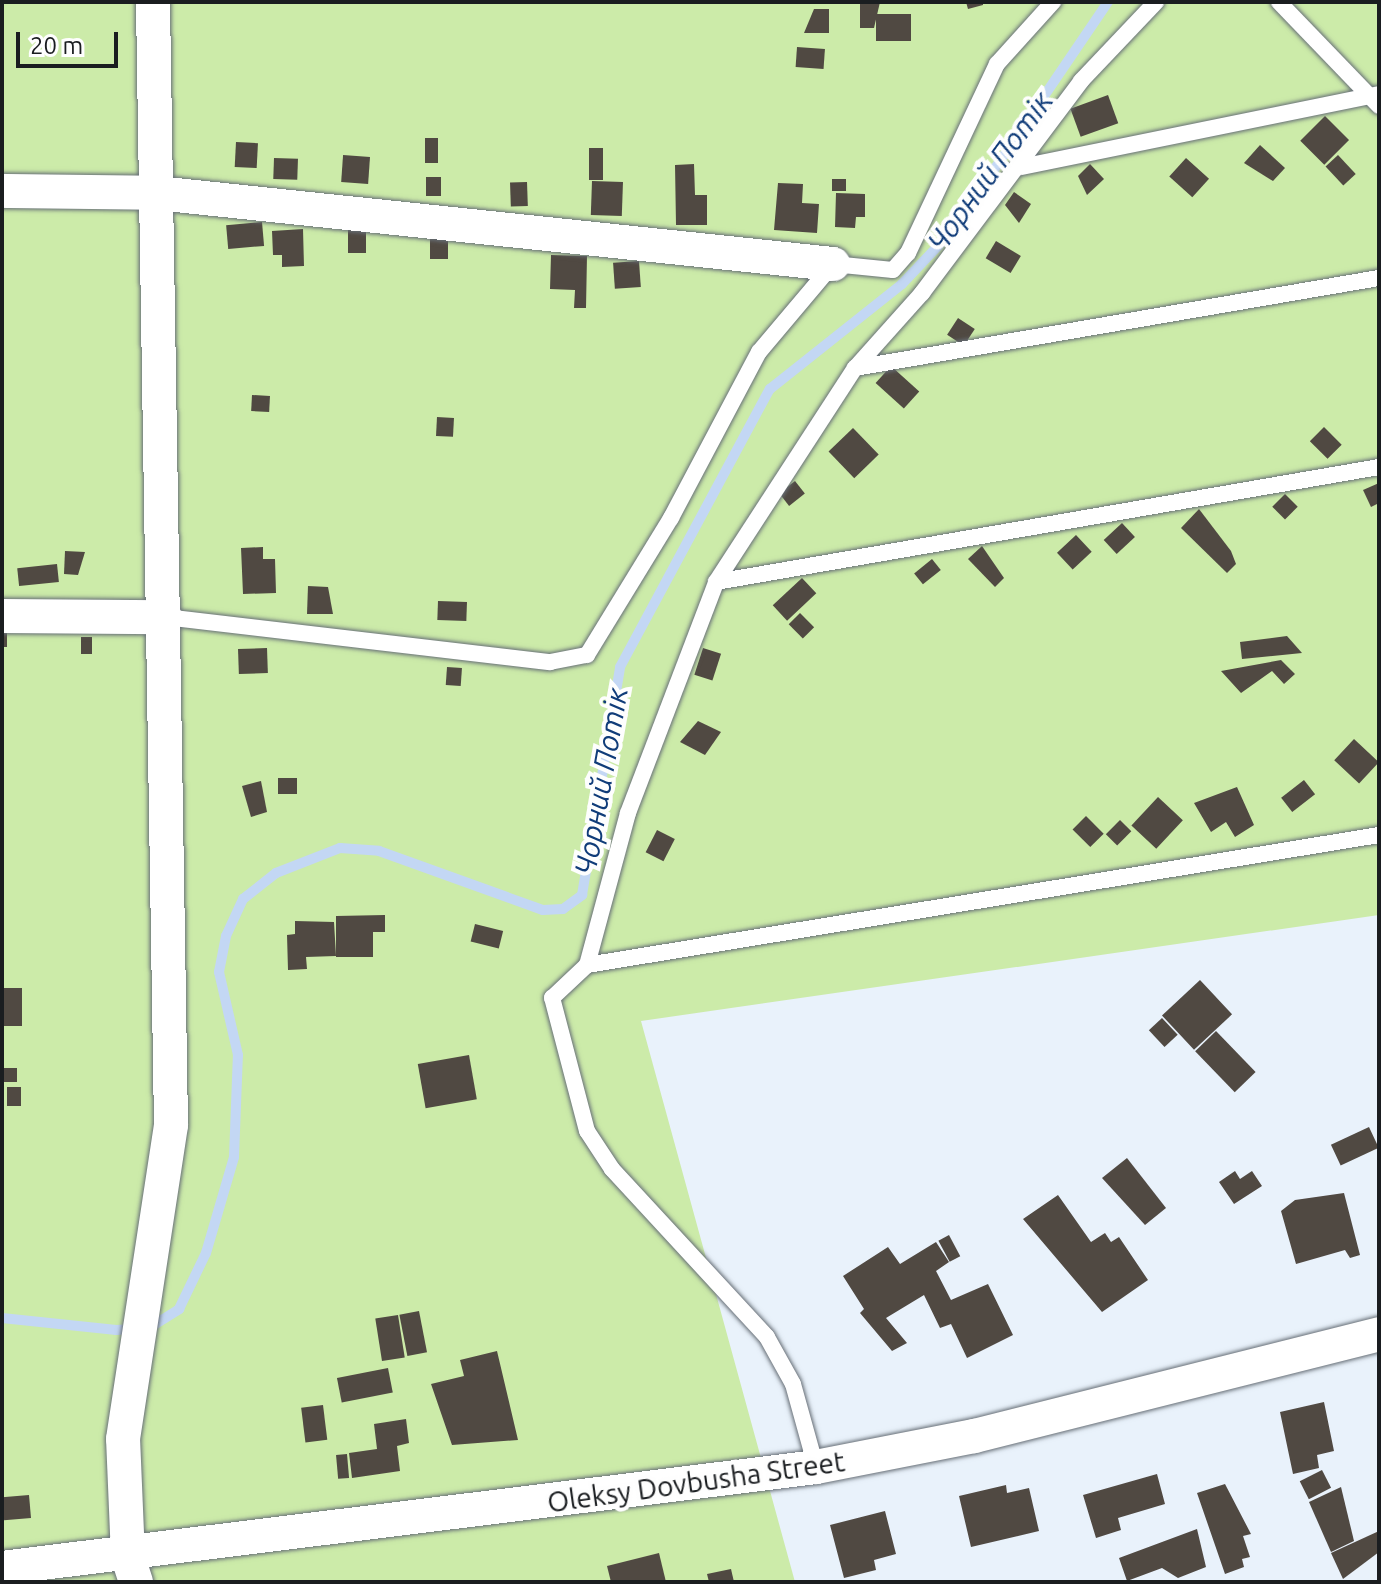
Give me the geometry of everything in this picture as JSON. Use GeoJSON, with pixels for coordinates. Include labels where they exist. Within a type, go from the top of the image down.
{"type":"FeatureCollection","features":[{"type":"Feature","properties":{"kind":"street"},"geometry":{"type":"LineString","coordinates":[[132,1570],[123,1439],[132,1358],[150,1270],[171,1125],[153,2]]}},
{"type":"Feature","properties":{"kind":"street"},"geometry":{"type":"LineString","coordinates":[[2,191],[157,193],[833,264]]}},
{"type":"Feature","properties":{"kind":"street"},"geometry":{"type":"LineString","coordinates":[[2,616],[165,617]]}},
{"type":"Feature","properties":{"kind":"street","name":"Oleksy Dovbusha Street"},"geometry":{"type":"LineString","coordinates":[[2,1568],[132,1570],[816,1467],[974,1436],[1379,1334]]}},
{"type":"Feature","properties":{"kind":"lane"},"geometry":{"type":"LineString","coordinates":[[165,617],[550,662],[587,655],[664,531],[759,352],[833,264],[893,270],[908,253],[997,64],[1053,2]]}},
{"type":"Feature","properties":{"kind":"lane"},"geometry":{"type":"LineString","coordinates":[[816,1467],[793,1384],[767,1337],[612,1169],[587,1131],[552,998],[587,965],[628,813],[716,582],[855,368],[1021,167],[1081,81],[1156,2]]}},
{"type":"Feature","properties":{"kind":"lane"},"geometry":{"type":"LineString","coordinates":[[1279,2],[1376,99]]}},
{"type":"Feature","properties":{"kind":"lane"},"geometry":{"type":"LineString","coordinates":[[1021,167],[1376,99]]}},
{"type":"Feature","properties":{"kind":"lane"},"geometry":{"type":"LineString","coordinates":[[855,368],[1379,278]]}},
{"type":"Feature","properties":{"kind":"lane"},"geometry":{"type":"LineString","coordinates":[[716,582],[1379,467]]}},
{"type":"Feature","properties":{"kind":"lane"},"geometry":{"type":"LineString","coordinates":[[587,965],[1379,835]]}},
{"type":"Feature","properties":{"kind":"green space"},"geometry":{"type":"Polygon","coordinates":[[[2,2],[1379,2],[1379,915],[641,1021],[795,1582],[2,1582],[2,2]]]}},
{"type":"Feature","properties":{"kind":"building"},"geometry":{"type":"Polygon","coordinates":[[[860,2],[880,2],[874,28],[860,28],[860,2]]]}},
{"type":"Feature","properties":{"kind":"building"},"geometry":{"type":"Polygon","coordinates":[[[966,2],[983,2],[983,5],[968,9],[966,2]]]}},
{"type":"Feature","properties":{"kind":"building"},"geometry":{"type":"Polygon","coordinates":[[[814,9],[829,9],[829,33],[804,33],[814,9]]]}},
{"type":"Feature","properties":{"kind":"building"},"geometry":{"type":"Polygon","coordinates":[[[876,14],[911,14],[911,41],[876,41],[876,14]]]}},
{"type":"Feature","properties":{"kind":"building"},"geometry":{"type":"Polygon","coordinates":[[[797,47],[825,49],[824,69],[796,67],[797,47]]]}},
{"type":"Feature","properties":{"kind":"building"},"geometry":{"type":"Polygon","coordinates":[[[1108,95],[1118,123],[1081,137],[1070,109],[1108,95]]]}},
{"type":"Feature","properties":{"kind":"building"},"geometry":{"type":"Polygon","coordinates":[[[1325,116],[1349,140],[1324,165],[1300,141],[1325,116]]]}},
{"type":"Feature","properties":{"kind":"building"},"geometry":{"type":"Polygon","coordinates":[[[425,138],[438,138],[438,163],[425,163],[425,138]]]}},
{"type":"Feature","properties":{"kind":"building"},"geometry":{"type":"Polygon","coordinates":[[[236,142],[258,143],[257,168],[235,167],[236,142]]]}},
{"type":"Feature","properties":{"kind":"building"},"geometry":{"type":"Polygon","coordinates":[[[1260,145],[1285,168],[1273,181],[1244,163],[1260,145]]]}},
{"type":"Feature","properties":{"kind":"building"},"geometry":{"type":"Polygon","coordinates":[[[589,148],[603,148],[603,180],[589,180],[589,148]]]}},
{"type":"Feature","properties":{"kind":"building"},"geometry":{"type":"Polygon","coordinates":[[[343,155],[370,157],[368,184],[341,182],[343,155]]]}},
{"type":"Feature","properties":{"kind":"building"},"geometry":{"type":"Polygon","coordinates":[[[1338,155],[1356,174],[1343,186],[1326,167],[1338,155]]]}},
{"type":"Feature","properties":{"kind":"building"},"geometry":{"type":"Polygon","coordinates":[[[274,158],[298,159],[297,180],[273,179],[274,158]]]}},
{"type":"Feature","properties":{"kind":"building"},"geometry":{"type":"Polygon","coordinates":[[[1186,158],[1209,179],[1192,197],[1169,177],[1186,158]]]}},
{"type":"Feature","properties":{"kind":"building"},"geometry":{"type":"Polygon","coordinates":[[[694,164],[695,195],[707,195],[707,225],[676,225],[675,165],[694,164]]]}},
{"type":"Feature","properties":{"kind":"building"},"geometry":{"type":"Polygon","coordinates":[[[1090,164],[1104,179],[1087,195],[1078,176],[1090,164]]]}},
{"type":"Feature","properties":{"kind":"building"},"geometry":{"type":"Polygon","coordinates":[[[426,177],[441,177],[441,196],[426,196],[426,177]]]}},
{"type":"Feature","properties":{"kind":"building"},"geometry":{"type":"Polygon","coordinates":[[[832,179],[846,179],[846,191],[832,191],[832,179]]]}},
{"type":"Feature","properties":{"kind":"building"},"geometry":{"type":"Polygon","coordinates":[[[592,181],[623,182],[622,216],[591,215],[592,181]]]}},
{"type":"Feature","properties":{"kind":"building"},"geometry":{"type":"Polygon","coordinates":[[[527,182],[528,206],[511,207],[510,183],[527,182]]]}},
{"type":"Feature","properties":{"kind":"building"},"geometry":{"type":"Polygon","coordinates":[[[778,183],[803,184],[802,203],[819,204],[817,233],[774,230],[778,183]]]}},
{"type":"Feature","properties":{"kind":"building"},"geometry":{"type":"Polygon","coordinates":[[[1014,192],[1031,204],[1019,223],[1005,205],[1014,192]]]}},
{"type":"Feature","properties":{"kind":"building"},"geometry":{"type":"Polygon","coordinates":[[[836,193],[865,194],[865,217],[856,217],[855,228],[835,227],[836,193]]]}},
{"type":"Feature","properties":{"kind":"building"},"geometry":{"type":"Polygon","coordinates":[[[262,222],[264,246],[228,249],[226,225],[262,222]]]}},
{"type":"Feature","properties":{"kind":"building"},"geometry":{"type":"Polygon","coordinates":[[[303,229],[304,266],[282,267],[282,255],[273,255],[272,231],[303,229]]]}},
{"type":"Feature","properties":{"kind":"building"},"geometry":{"type":"Polygon","coordinates":[[[348,230],[366,230],[366,253],[348,253],[348,230]]]}},
{"type":"Feature","properties":{"kind":"building"},"geometry":{"type":"Polygon","coordinates":[[[430,234],[448,234],[448,259],[430,259],[430,234]]]}},
{"type":"Feature","properties":{"kind":"building"},"geometry":{"type":"Polygon","coordinates":[[[996,241],[1021,256],[1011,273],[986,258],[996,241]]]}},
{"type":"Feature","properties":{"kind":"building"},"geometry":{"type":"Polygon","coordinates":[[[551,255],[587,256],[586,308],[574,308],[575,290],[550,289],[551,255]]]}},
{"type":"Feature","properties":{"kind":"building"},"geometry":{"type":"Polygon","coordinates":[[[639,261],[641,287],[615,289],[613,263],[639,261]]]}},
{"type":"Feature","properties":{"kind":"building"},"geometry":{"type":"Polygon","coordinates":[[[958,318],[975,329],[964,346],[947,335],[958,318]]]}},
{"type":"Feature","properties":{"kind":"building"},"geometry":{"type":"Polygon","coordinates":[[[891,366],[919,391],[904,409],[876,383],[891,366]]]}},
{"type":"Feature","properties":{"kind":"building"},"geometry":{"type":"Polygon","coordinates":[[[252,395],[270,396],[269,412],[251,411],[252,395]]]}},
{"type":"Feature","properties":{"kind":"building"},"geometry":{"type":"Polygon","coordinates":[[[437,417],[454,418],[453,437],[436,436],[437,417]]]}},
{"type":"Feature","properties":{"kind":"building"},"geometry":{"type":"Polygon","coordinates":[[[1324,427],[1342,445],[1328,459],[1310,441],[1324,427]]]}},
{"type":"Feature","properties":{"kind":"building"},"geometry":{"type":"Polygon","coordinates":[[[853,428],[879,455],[854,478],[829,452],[853,428]]]}},
{"type":"Feature","properties":{"kind":"building"},"geometry":{"type":"Polygon","coordinates":[[[795,481],[805,494],[789,506],[779,493],[795,481]]]}},
{"type":"Feature","properties":{"kind":"building"},"geometry":{"type":"Polygon","coordinates":[[[1379,483],[1379,503],[1371,507],[1363,490],[1379,483]]]}},
{"type":"Feature","properties":{"kind":"building"},"geometry":{"type":"Polygon","coordinates":[[[1285,494],[1298,507],[1285,519],[1272,507],[1285,494]]]}},
{"type":"Feature","properties":{"kind":"building"},"geometry":{"type":"Polygon","coordinates":[[[1199,509],[1231,551],[1236,564],[1227,573],[1181,528],[1199,509]]]}},
{"type":"Feature","properties":{"kind":"building"},"geometry":{"type":"Polygon","coordinates":[[[1122,523],[1135,537],[1117,554],[1104,540],[1122,523]]]}},
{"type":"Feature","properties":{"kind":"building"},"geometry":{"type":"Polygon","coordinates":[[[1076,535],[1092,552],[1073,570],[1057,553],[1076,535]]]}},
{"type":"Feature","properties":{"kind":"building"},"geometry":{"type":"Polygon","coordinates":[[[982,546],[1004,578],[995,587],[968,559],[982,546]]]}},
{"type":"Feature","properties":{"kind":"building"},"geometry":{"type":"Polygon","coordinates":[[[263,547],[263,559],[275,559],[276,593],[243,594],[241,548],[263,547]]]}},
{"type":"Feature","properties":{"kind":"building"},"geometry":{"type":"Polygon","coordinates":[[[65,551],[85,552],[78,575],[64,574],[65,551]]]}},
{"type":"Feature","properties":{"kind":"building"},"geometry":{"type":"Polygon","coordinates":[[[932,559],[941,570],[923,584],[914,573],[932,559]]]}},
{"type":"Feature","properties":{"kind":"building"},"geometry":{"type":"Polygon","coordinates":[[[57,564],[59,582],[19,586],[17,568],[57,564]]]}},
{"type":"Feature","properties":{"kind":"building"},"geometry":{"type":"Polygon","coordinates":[[[802,578],[816,593],[787,621],[773,605],[802,578]]]}},
{"type":"Feature","properties":{"kind":"building"},"geometry":{"type":"Polygon","coordinates":[[[308,586],[328,587],[333,614],[307,614],[308,586]]]}},
{"type":"Feature","properties":{"kind":"building"},"geometry":{"type":"Polygon","coordinates":[[[438,601],[467,602],[466,621],[437,620],[438,601]]]}},
{"type":"Feature","properties":{"kind":"building"},"geometry":{"type":"Polygon","coordinates":[[[800,613],[814,627],[803,638],[789,624],[800,613]]]}},
{"type":"Feature","properties":{"kind":"building"},"geometry":{"type":"Polygon","coordinates":[[[2,631],[7,631],[7,647],[2,647],[2,631]]]}},
{"type":"Feature","properties":{"kind":"building"},"geometry":{"type":"Polygon","coordinates":[[[1287,636],[1302,653],[1242,659],[1240,642],[1287,636]]]}},
{"type":"Feature","properties":{"kind":"building"},"geometry":{"type":"Polygon","coordinates":[[[81,637],[92,637],[92,654],[81,654],[81,637]]]}},
{"type":"Feature","properties":{"kind":"building"},"geometry":{"type":"Polygon","coordinates":[[[267,648],[268,673],[239,674],[238,649],[267,648]]]}},
{"type":"Feature","properties":{"kind":"building"},"geometry":{"type":"Polygon","coordinates":[[[703,648],[721,654],[712,681],[694,675],[703,648]]]}},
{"type":"Feature","properties":{"kind":"building"},"geometry":{"type":"Polygon","coordinates":[[[1281,660],[1295,674],[1284,684],[1272,671],[1241,693],[1221,671],[1281,660]]]}},
{"type":"Feature","properties":{"kind":"building"},"geometry":{"type":"Polygon","coordinates":[[[447,667],[462,668],[461,686],[446,685],[447,667]]]}},
{"type":"Feature","properties":{"kind":"building"},"geometry":{"type":"Polygon","coordinates":[[[698,721],[721,732],[705,755],[680,742],[698,721]]]}},
{"type":"Feature","properties":{"kind":"building"},"geometry":{"type":"Polygon","coordinates":[[[1354,739],[1379,762],[1359,783],[1334,760],[1354,739]]]}},
{"type":"Feature","properties":{"kind":"building"},"geometry":{"type":"Polygon","coordinates":[[[278,778],[297,778],[297,794],[278,794],[278,778]]]}},
{"type":"Feature","properties":{"kind":"building"},"geometry":{"type":"Polygon","coordinates":[[[1304,780],[1315,794],[1292,812],[1281,798],[1304,780]]]}},
{"type":"Feature","properties":{"kind":"building"},"geometry":{"type":"Polygon","coordinates":[[[261,781],[267,812],[251,817],[242,786],[261,781]]]}},
{"type":"Feature","properties":{"kind":"building"},"geometry":{"type":"Polygon","coordinates":[[[1237,787],[1254,825],[1235,837],[1226,822],[1211,832],[1194,803],[1237,787]]]}},
{"type":"Feature","properties":{"kind":"building"},"geometry":{"type":"Polygon","coordinates":[[[1158,797],[1183,820],[1156,849],[1131,826],[1158,797]]]}},
{"type":"Feature","properties":{"kind":"building"},"geometry":{"type":"Polygon","coordinates":[[[1086,816],[1104,834],[1090,847],[1073,829],[1086,816]]]}},
{"type":"Feature","properties":{"kind":"building"},"geometry":{"type":"Polygon","coordinates":[[[1120,820],[1131,831],[1117,845],[1106,834],[1120,820]]]}},
{"type":"Feature","properties":{"kind":"building"},"geometry":{"type":"Polygon","coordinates":[[[657,830],[675,839],[663,861],[646,852],[657,830]]]}},
{"type":"Feature","properties":{"kind":"building"},"geometry":{"type":"Polygon","coordinates":[[[385,915],[385,932],[373,932],[373,957],[336,957],[336,916],[385,915]]]}},
{"type":"Feature","properties":{"kind":"building"},"geometry":{"type":"Polygon","coordinates":[[[295,921],[334,922],[336,956],[306,957],[307,969],[288,970],[287,935],[295,934],[295,921]]]}},
{"type":"Feature","properties":{"kind":"building"},"geometry":{"type":"Polygon","coordinates":[[[475,924],[503,931],[499,948],[471,941],[475,924]]]}},
{"type":"Feature","properties":{"kind":"building"},"geometry":{"type":"Polygon","coordinates":[[[1200,980],[1232,1014],[1194,1050],[1162,1015],[1200,980]]]}},
{"type":"Feature","properties":{"kind":"building"},"geometry":{"type":"Polygon","coordinates":[[[2,988],[22,988],[22,1026],[2,1026],[2,988]]]}},
{"type":"Feature","properties":{"kind":"building"},"geometry":{"type":"Polygon","coordinates":[[[1162,1018],[1178,1035],[1165,1047],[1149,1030],[1162,1018]]]}},
{"type":"Feature","properties":{"kind":"building"},"geometry":{"type":"Polygon","coordinates":[[[1216,1031],[1256,1072],[1235,1092],[1195,1051],[1216,1031]]]}},
{"type":"Feature","properties":{"kind":"building"},"geometry":{"type":"Polygon","coordinates":[[[469,1055],[477,1099],[426,1108],[418,1064],[469,1055]]]}},
{"type":"Feature","properties":{"kind":"building"},"geometry":{"type":"Polygon","coordinates":[[[2,1068],[17,1068],[17,1082],[2,1082],[2,1068]]]}},
{"type":"Feature","properties":{"kind":"building"},"geometry":{"type":"Polygon","coordinates":[[[7,1087],[21,1087],[21,1106],[7,1106],[7,1087]]]}},
{"type":"Feature","properties":{"kind":"building"},"geometry":{"type":"Polygon","coordinates":[[[1369,1127],[1379,1148],[1341,1166],[1331,1145],[1369,1127]]]}},
{"type":"Feature","properties":{"kind":"building"},"geometry":{"type":"Polygon","coordinates":[[[1127,1158],[1166,1208],[1145,1225],[1102,1178],[1127,1158]]]}},
{"type":"Feature","properties":{"kind":"building"},"geometry":{"type":"Polygon","coordinates":[[[1235,1171],[1240,1179],[1252,1171],[1262,1186],[1234,1204],[1219,1182],[1235,1171]]]}},
{"type":"Feature","properties":{"kind":"building"},"geometry":{"type":"Polygon","coordinates":[[[1344,1193],[1360,1255],[1350,1258],[1345,1250],[1296,1264],[1281,1211],[1295,1200],[1344,1193]]]}},
{"type":"Feature","properties":{"kind":"building"},"geometry":{"type":"Polygon","coordinates":[[[1058,1195],[1091,1242],[1105,1233],[1111,1242],[1119,1237],[1148,1280],[1102,1312],[1023,1219],[1058,1195]]]}},
{"type":"Feature","properties":{"kind":"building"},"geometry":{"type":"Polygon","coordinates":[[[949,1235],[960,1256],[950,1262],[938,1241],[949,1235]]]}},
{"type":"Feature","properties":{"kind":"building"},"geometry":{"type":"Polygon","coordinates":[[[936,1242],[949,1262],[936,1271],[951,1300],[988,1284],[1013,1335],[967,1358],[951,1324],[940,1328],[924,1295],[886,1318],[907,1343],[892,1351],[860,1313],[864,1309],[843,1276],[888,1247],[900,1264],[936,1242]]]}},
{"type":"Feature","properties":{"kind":"building"},"geometry":{"type":"Polygon","coordinates":[[[419,1311],[427,1352],[407,1356],[399,1315],[419,1311]]]}},
{"type":"Feature","properties":{"kind":"building"},"geometry":{"type":"Polygon","coordinates":[[[398,1315],[405,1357],[382,1361],[375,1319],[398,1315]]]}},
{"type":"Feature","properties":{"kind":"building"},"geometry":{"type":"Polygon","coordinates":[[[497,1351],[518,1440],[452,1445],[431,1384],[464,1376],[460,1360],[497,1351]]]}},
{"type":"Feature","properties":{"kind":"building"},"geometry":{"type":"Polygon","coordinates":[[[388,1368],[393,1393],[342,1402],[337,1378],[388,1368]]]}},
{"type":"Feature","properties":{"kind":"building"},"geometry":{"type":"Polygon","coordinates":[[[1324,1402],[1334,1451],[1317,1455],[1319,1468],[1293,1474],[1280,1412],[1324,1402]]]}},
{"type":"Feature","properties":{"kind":"building"},"geometry":{"type":"Polygon","coordinates":[[[323,1405],[327,1440],[305,1442],[301,1408],[323,1405]]]}},
{"type":"Feature","properties":{"kind":"building"},"geometry":{"type":"Polygon","coordinates":[[[406,1419],[409,1443],[397,1446],[400,1471],[352,1478],[349,1453],[377,1449],[374,1424],[406,1419]]]}},
{"type":"Feature","properties":{"kind":"building"},"geometry":{"type":"Polygon","coordinates":[[[347,1454],[349,1478],[338,1479],[336,1455],[347,1454]]]}},
{"type":"Feature","properties":{"kind":"building"},"geometry":{"type":"Polygon","coordinates":[[[1322,1470],[1331,1488],[1309,1499],[1300,1481],[1322,1470]]]}},
{"type":"Feature","properties":{"kind":"building"},"geometry":{"type":"Polygon","coordinates":[[[1157,1474],[1165,1504],[1118,1518],[1121,1530],[1096,1538],[1083,1495],[1157,1474]]]}},
{"type":"Feature","properties":{"kind":"building"},"geometry":{"type":"Polygon","coordinates":[[[1225,1484],[1251,1534],[1243,1536],[1250,1557],[1242,1559],[1244,1567],[1225,1574],[1197,1493],[1225,1484]]]}},
{"type":"Feature","properties":{"kind":"building"},"geometry":{"type":"Polygon","coordinates":[[[1006,1485],[1007,1493],[1029,1488],[1039,1531],[971,1547],[959,1496],[1006,1485]]]}},
{"type":"Feature","properties":{"kind":"building"},"geometry":{"type":"Polygon","coordinates":[[[1341,1487],[1354,1541],[1331,1552],[1309,1502],[1341,1487]]]}},
{"type":"Feature","properties":{"kind":"building"},"geometry":{"type":"Polygon","coordinates":[[[29,1495],[31,1518],[4,1520],[2,1497],[29,1495]]]}},
{"type":"Feature","properties":{"kind":"building"},"geometry":{"type":"Polygon","coordinates":[[[885,1511],[896,1554],[874,1560],[876,1570],[844,1578],[830,1525],[885,1511]]]}},
{"type":"Feature","properties":{"kind":"building"},"geometry":{"type":"Polygon","coordinates":[[[1197,1529],[1206,1567],[1178,1578],[1162,1568],[1127,1581],[1119,1558],[1197,1529]]]}},
{"type":"Feature","properties":{"kind":"building"},"geometry":{"type":"Polygon","coordinates":[[[1379,1531],[1379,1552],[1343,1579],[1331,1553],[1379,1531]]]}},
{"type":"Feature","properties":{"kind":"building"},"geometry":{"type":"Polygon","coordinates":[[[659,1553],[666,1582],[611,1582],[607,1566],[659,1553]]]}},
{"type":"Feature","properties":{"kind":"building"},"geometry":{"type":"Polygon","coordinates":[[[731,1569],[734,1582],[709,1582],[707,1574],[731,1569]]]}},
{"type":"Feature","properties":{"kind":"waterway","name":"Чорний Потік"},"geometry":{"type":"LineString","coordinates":[[2,1318],[116,1330],[149,1328],[179,1309],[206,1253],[234,1157],[238,1055],[219,972],[226,936],[243,899],[276,873],[340,848],[379,851],[543,910],[563,909],[582,895],[620,667],[770,389],[902,284],[953,230],[1108,2]]}}]}
